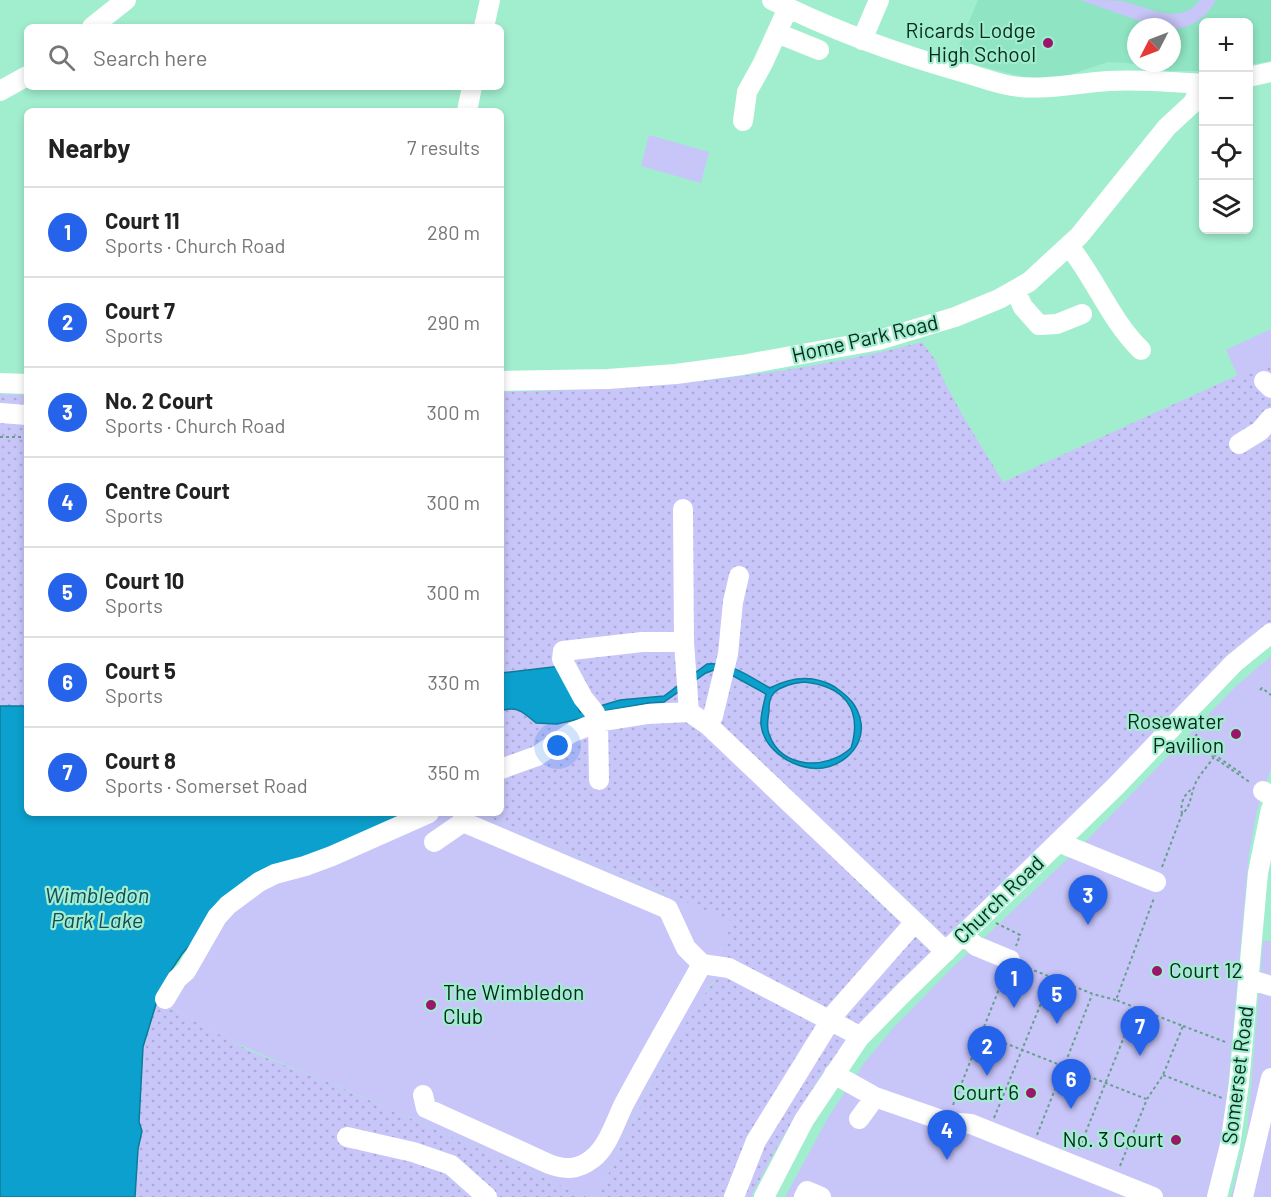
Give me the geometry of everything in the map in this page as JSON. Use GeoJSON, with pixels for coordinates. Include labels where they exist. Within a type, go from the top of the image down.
{"type":"FeatureCollection","features":[{"type":"Feature","properties":{"kind":"street"},"geometry":{"type":"LineString","coordinates":[[485,24],[490,0]]}},
{"type":"Feature","properties":{"kind":"street"},"geometry":{"type":"LineString","coordinates":[[862,40],[879,0]]}},
{"type":"Feature","properties":{"kind":"street"},"geometry":{"type":"LineString","coordinates":[[743,121],[747,92],[777,33],[776,2],[862,40],[931,63],[1013,86],[1048,87],[1108,81],[1199,84]]}},
{"type":"Feature","properties":{"kind":"street"},"geometry":{"type":"LineString","coordinates":[[95,24],[116,3]]}},
{"type":"Feature","properties":{"kind":"street"},"geometry":{"type":"LineString","coordinates":[[777,33],[819,50]]}},
{"type":"Feature","properties":{"kind":"street"},"geometry":{"type":"LineString","coordinates":[[1253,76],[1271,72]]}},
{"type":"Feature","properties":{"kind":"street"},"geometry":{"type":"LineString","coordinates":[[0,91],[24,78]]}},
{"type":"Feature","properties":{"kind":"street"},"geometry":{"type":"LineString","coordinates":[[468,108],[471,90]]}},
{"type":"Feature","properties":{"kind":"street","name":"Home Park Road"},"geometry":{"type":"LineString","coordinates":[[504,381],[608,380],[676,374],[811,353],[918,330],[999,299],[1045,269],[1069,246],[1099,213],[1167,127],[1193,103],[1199,92]]}},
{"type":"Feature","properties":{"kind":"street"},"geometry":{"type":"LineString","coordinates":[[1069,246],[1127,334],[1141,350]]}},
{"type":"Feature","properties":{"kind":"street"},"geometry":{"type":"LineString","coordinates":[[1015,290],[1023,307],[1039,325],[1057,324],[1082,314]]}},
{"type":"Feature","properties":{"kind":"street"},"geometry":{"type":"LineString","coordinates":[[0,383],[24,384]]}},
{"type":"Feature","properties":{"kind":"street"},"geometry":{"type":"LineString","coordinates":[[0,413],[24,415]]}},
{"type":"Feature","properties":{"kind":"street"},"geometry":{"type":"LineString","coordinates":[[1239,444],[1270,426]]}},
{"type":"Feature","properties":{"kind":"street"},"geometry":{"type":"LineString","coordinates":[[683,509],[684,642],[689,712]]}},
{"type":"Feature","properties":{"kind":"street"},"geometry":{"type":"LineString","coordinates":[[708,725],[713,716],[724,668],[739,576]]}},
{"type":"Feature","properties":{"kind":"street","name":"Church Road"},"geometry":{"type":"LineString","coordinates":[[764,1197],[800,1129],[834,1074],[860,1038],[1058,842],[1188,737],[1234,663],[1271,633]]}},
{"type":"Feature","properties":{"kind":"street"},"geometry":{"type":"LineString","coordinates":[[599,780],[595,761],[598,722],[562,658],[563,651],[642,642],[684,642]]}},
{"type":"Feature","properties":{"kind":"street"},"geometry":{"type":"LineString","coordinates":[[504,768],[537,756],[571,733],[598,722],[648,714],[689,712],[708,725],[946,952]]}},
{"type":"Feature","properties":{"kind":"street","name":"Somerset Road"},"geometry":{"type":"LineString","coordinates":[[1217,1197],[1232,1135],[1248,979],[1262,929],[1258,873],[1268,799]]}},
{"type":"Feature","properties":{"kind":"street"},"geometry":{"type":"LineString","coordinates":[[165,999],[177,979],[186,971],[217,917],[228,905],[259,882],[275,874],[332,856],[422,816]]}},
{"type":"Feature","properties":{"kind":"street"},"geometry":{"type":"LineString","coordinates":[[434,842],[463,818],[668,909],[686,948],[702,964]]}},
{"type":"Feature","properties":{"kind":"street"},"geometry":{"type":"LineString","coordinates":[[1058,842],[1156,882]]}},
{"type":"Feature","properties":{"kind":"street"},"geometry":{"type":"LineString","coordinates":[[734,1197],[756,1140],[831,1021],[915,922]]}},
{"type":"Feature","properties":{"kind":"street"},"geometry":{"type":"LineString","coordinates":[[964,935],[976,946],[1010,960]]}},
{"type":"Feature","properties":{"kind":"street"},"geometry":{"type":"LineString","coordinates":[[702,964],[732,959],[860,1038]]}},
{"type":"Feature","properties":{"kind":"street"},"geometry":{"type":"LineString","coordinates":[[423,1095],[426,1108],[549,1164],[567,1170],[585,1164],[603,1147],[624,1104],[702,964]]}},
{"type":"Feature","properties":{"kind":"street"},"geometry":{"type":"LineString","coordinates":[[1248,979],[1271,986]]}},
{"type":"Feature","properties":{"kind":"street"},"geometry":{"type":"LineString","coordinates":[[834,1074],[875,1097],[947,1122],[972,1124],[1153,1197]]}},
{"type":"Feature","properties":{"kind":"street"},"geometry":{"type":"LineString","coordinates":[[1243,1197],[1271,1078]]}},
{"type":"Feature","properties":{"kind":"street"},"geometry":{"type":"LineString","coordinates":[[859,1119],[875,1097]]}},
{"type":"Feature","properties":{"kind":"street"},"geometry":{"type":"LineString","coordinates":[[347,1137],[413,1152],[451,1165],[487,1197]]}},
{"type":"Feature","properties":{"kind":"street"},"geometry":{"type":"LineString","coordinates":[[804,1197],[807,1191],[821,1197]]}},
{"type":"Feature","properties":{"kind":"path"},"geometry":{"type":"LineString","coordinates":[[0,436],[24,437]]}},
{"type":"Feature","properties":{"kind":"path"},"geometry":{"type":"LineString","coordinates":[[1260,690],[1262,688],[1271,695]]}},
{"type":"Feature","properties":{"kind":"path"},"geometry":{"type":"LineString","coordinates":[[1188,737],[1204,751],[1215,756],[1240,775],[1268,799]]}},
{"type":"Feature","properties":{"kind":"path"},"geometry":{"type":"LineString","coordinates":[[1116,1000],[1154,901],[1156,882],[1182,814],[1188,809],[1194,788],[1215,756]]}},
{"type":"Feature","properties":{"kind":"path"},"geometry":{"type":"LineString","coordinates":[[1182,814],[1180,807],[1186,792],[1194,788]]}},
{"type":"Feature","properties":{"kind":"path"},"geometry":{"type":"LineString","coordinates":[[947,1122],[1020,935],[998,925]]}},
{"type":"Feature","properties":{"kind":"path"},"geometry":{"type":"LineString","coordinates":[[1010,960],[1093,994],[1136,1007],[1232,1044]]}},
{"type":"Feature","properties":{"kind":"path"},"geometry":{"type":"LineString","coordinates":[[989,1132],[1051,978]]}},
{"type":"Feature","properties":{"kind":"path"},"geometry":{"type":"LineString","coordinates":[[1031,1149],[1093,994]]}},
{"type":"Feature","properties":{"kind":"path"},"geometry":{"type":"LineString","coordinates":[[1072,1165],[1136,1007]]}},
{"type":"Feature","properties":{"kind":"path"},"geometry":{"type":"LineString","coordinates":[[1114,1182],[1147,1099],[1164,1075],[1183,1026]]}},
{"type":"Feature","properties":{"kind":"path"},"geometry":{"type":"LineString","coordinates":[[982,1034],[1147,1099]]}},
{"type":"Feature","properties":{"kind":"path"},"geometry":{"type":"LineString","coordinates":[[1164,1075],[1223,1098]]}},
{"type":"Feature","properties":{"kind":"shaded area","name":"Ricards Lodge High School"},"geometry":{"type":"Polygon","coordinates":[[[978,0],[1271,0],[1271,61],[1253,64],[1253,18],[1199,18],[1199,71],[1181,71],[1181,18],[1127,18],[1127,63],[1108,62],[1054,80],[1039,81],[953,59],[978,0]]]}},
{"type":"Feature","properties":{"kind":"shaded area"},"geometry":{"type":"Polygon","coordinates":[[[1080,0],[1122,1],[1173,14],[1192,8],[1200,0],[1216,0],[1199,20],[1186,27],[1181,28],[1181,18],[1131,18],[1080,0]]]}},
{"type":"Feature","properties":{"kind":"shaded area"},"geometry":{"type":"Polygon","coordinates":[[[649,135],[709,152],[701,183],[641,166],[649,135]]]}},
{"type":"Feature","properties":{"kind":"shaded area"},"geometry":{"type":"Polygon","coordinates":[[[1271,329],[1271,364],[1239,379],[1226,350],[1271,329]]]}},
{"type":"Feature","properties":{"kind":"shaded area"},"geometry":{"type":"Polygon","coordinates":[[[922,342],[936,361],[963,416],[1003,482],[1271,360],[1271,623],[1240,646],[1078,811],[847,1039],[796,1116],[751,1197],[598,1197],[638,1110],[665,1059],[696,1006],[718,977],[669,894],[485,816],[504,816],[504,710],[512,708],[525,713],[536,723],[582,718],[561,666],[504,673],[504,392],[607,388],[713,379],[818,365],[922,342]]]}},
{"type":"Feature","properties":{"kind":"shaded area"},"geometry":{"type":"Polygon","coordinates":[[[0,394],[24,395],[24,706],[0,706],[0,394]]]}},
{"type":"Feature","properties":{"kind":"shaded area"},"geometry":{"type":"Polygon","coordinates":[[[1271,656],[1271,769],[1257,811],[1249,854],[1224,1130],[1207,1197],[785,1197],[829,1116],[864,1063],[894,1027],[951,969],[1084,843],[1237,685],[1271,656]]]}},
{"type":"Feature","properties":{"kind":"shaded area","name":"The Wimbledon Club"},"geometry":{"type":"Polygon","coordinates":[[[429,816],[485,816],[731,921],[723,955],[859,1025],[723,975],[719,977],[705,993],[656,1075],[598,1197],[587,1197],[327,1081],[229,1040],[169,1007],[234,903],[429,816]]]}},
{"type":"Feature","properties":{"kind":"shaded area"},"geometry":{"type":"Polygon","coordinates":[[[1263,941],[1271,941],[1271,1197],[1231,1197],[1247,1136],[1263,941]]]}},
{"type":"Feature","properties":{"kind":"shaded area"},"geometry":{"type":"Polygon","coordinates":[[[157,1001],[248,1050],[326,1081],[587,1197],[135,1197],[138,1149],[142,1131],[139,1122],[143,1047],[157,1001]]]}},
{"type":"Feature","properties":{"kind":"water"},"geometry":{"type":"Polygon","coordinates":[[[707,664],[724,665],[770,688],[786,681],[802,678],[827,683],[845,694],[852,702],[860,717],[861,733],[853,750],[839,763],[810,768],[794,763],[772,748],[763,734],[761,718],[766,694],[726,672],[714,670],[664,702],[604,711],[557,724],[536,723],[524,713],[512,709],[504,710],[504,673],[561,666],[580,712],[620,700],[664,696],[707,664]],[[804,682],[788,685],[772,695],[768,722],[769,734],[775,746],[783,754],[794,760],[818,763],[841,755],[851,748],[854,734],[852,711],[840,694],[804,682]]]}},
{"type":"Feature","properties":{"kind":"water","name":"Wimbledon Park Lake"},"geometry":{"type":"Polygon","coordinates":[[[0,706],[24,706],[24,816],[415,816],[224,906],[182,954],[168,975],[157,1001],[143,1047],[139,1122],[142,1131],[138,1149],[135,1197],[0,1197],[0,706]]]}},
{"type":"Feature","properties":{"kind":"place","name":"Ricards Lodge High School"},"geometry":{"type":"Point","coordinates":[1048,43]}},
{"type":"Feature","properties":{"kind":"place","name":"Rosewater Pavilion"},"geometry":{"type":"Point","coordinates":[1236,734]}},
{"type":"Feature","properties":{"kind":"place","name":"No. 2 Court"},"geometry":{"type":"Point","coordinates":[1088,925]}},
{"type":"Feature","properties":{"kind":"place","name":"Court 12"},"geometry":{"type":"Point","coordinates":[1157,971]}},
{"type":"Feature","properties":{"kind":"place","name":"The Wimbledon Club"},"geometry":{"type":"Point","coordinates":[431,1005]}},
{"type":"Feature","properties":{"kind":"place","name":"Court 11"},"geometry":{"type":"Point","coordinates":[1014,1008]}},
{"type":"Feature","properties":{"kind":"place","name":"Court 10"},"geometry":{"type":"Point","coordinates":[1057,1024]}},
{"type":"Feature","properties":{"kind":"place","name":"Court 8"},"geometry":{"type":"Point","coordinates":[1140,1056]}},
{"type":"Feature","properties":{"kind":"place","name":"Court 7"},"geometry":{"type":"Point","coordinates":[987,1076]}},
{"type":"Feature","properties":{"kind":"place","name":"Court 6"},"geometry":{"type":"Point","coordinates":[1031,1093]}},
{"type":"Feature","properties":{"kind":"place","name":"Court 5"},"geometry":{"type":"Point","coordinates":[1071,1109]}},
{"type":"Feature","properties":{"kind":"place","name":"No. 3 Court"},"geometry":{"type":"Point","coordinates":[1176,1140]}},
{"type":"Feature","properties":{"kind":"place","name":"Centre Court"},"geometry":{"type":"Point","coordinates":[947,1160]}}]}
